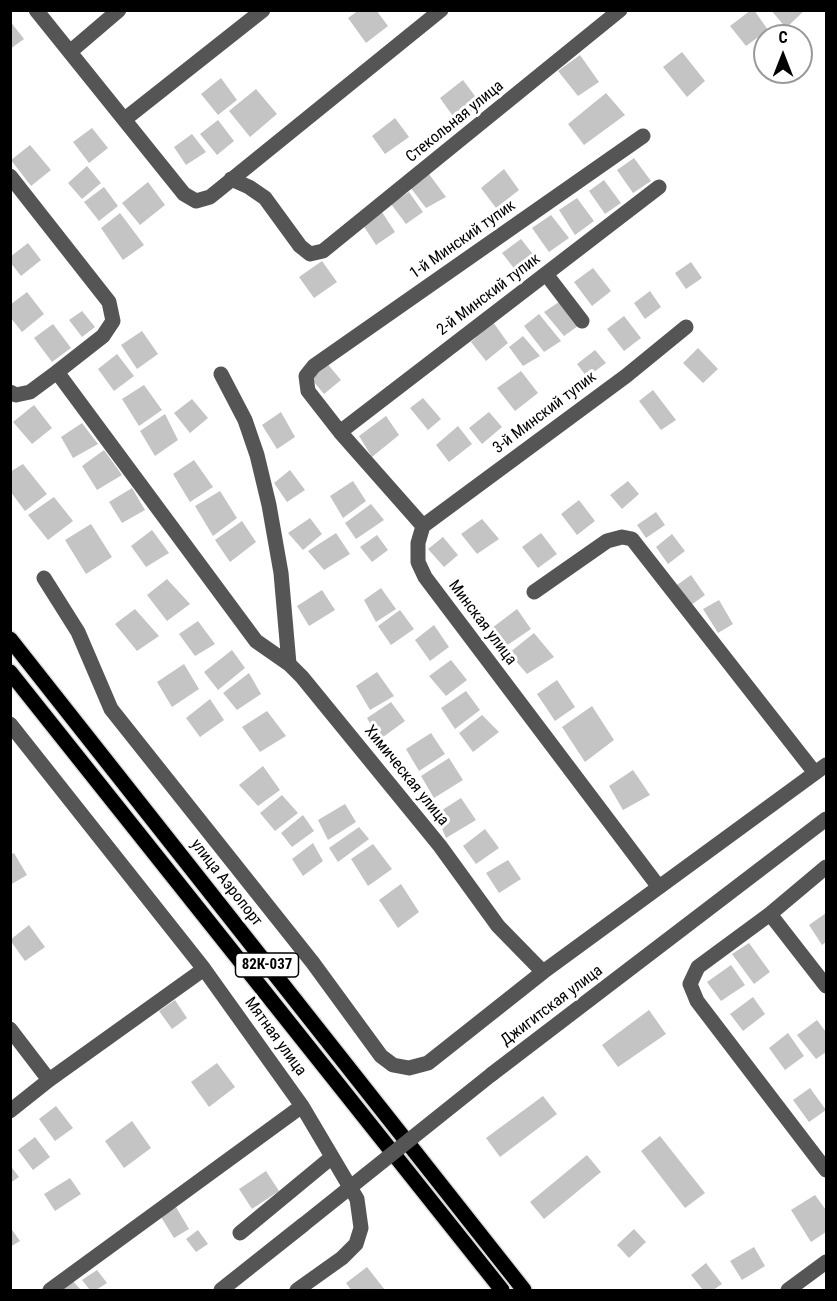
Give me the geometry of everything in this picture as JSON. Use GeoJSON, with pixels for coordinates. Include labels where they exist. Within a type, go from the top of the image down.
{"type":"FeatureCollection","features":[{"type":"Feature","properties":{"kind":"main road","name":"улица Аэропорт"},"geometry":{"type":"LineString","coordinates":[[10,639],[524,1290]]}},
{"type":"Feature","properties":{"kind":"main road"},"geometry":{"type":"LineString","coordinates":[[10,672],[502,1290]]}},
{"type":"Feature","properties":{"kind":"street"},"geometry":{"type":"LineString","coordinates":[[36,10],[184,194],[196,201],[210,197],[441,10]]}},
{"type":"Feature","properties":{"kind":"street"},"geometry":{"type":"LineString","coordinates":[[70,51],[119,10]]}},
{"type":"Feature","properties":{"kind":"street"},"geometry":{"type":"LineString","coordinates":[[125,119],[262,10]]}},
{"type":"Feature","properties":{"kind":"street","name":"Стекольная улица"},"geometry":{"type":"LineString","coordinates":[[231,179],[265,198],[300,246],[310,254],[322,251],[620,10]]}},
{"type":"Feature","properties":{"kind":"street","name":"1-й Минский тупик"},"geometry":{"type":"LineString","coordinates":[[340,432],[308,391],[306,376],[314,366],[643,136]]}},
{"type":"Feature","properties":{"kind":"street"},"geometry":{"type":"LineString","coordinates":[[10,176],[109,302],[112,321],[103,336],[30,392],[16,395],[10,392]]}},
{"type":"Feature","properties":{"kind":"street","name":"2-й Минский тупик"},"geometry":{"type":"LineString","coordinates":[[340,432],[659,188]]}},
{"type":"Feature","properties":{"kind":"street"},"geometry":{"type":"LineString","coordinates":[[546,274],[582,321]]}},
{"type":"Feature","properties":{"kind":"street","name":"3-й Минский тупик"},"geometry":{"type":"LineString","coordinates":[[423,526],[626,376],[686,327]]}},
{"type":"Feature","properties":{"kind":"street","name":"Химическая улица"},"geometry":{"type":"LineString","coordinates":[[57,372],[256,641],[289,664],[440,846],[498,926],[543,972]]}},
{"type":"Feature","properties":{"kind":"street"},"geometry":{"type":"LineString","coordinates":[[221,374],[245,420],[257,455],[269,505],[281,573],[289,664]]}},
{"type":"Feature","properties":{"kind":"street"},"geometry":{"type":"LineString","coordinates":[[340,432],[423,526]]}},
{"type":"Feature","properties":{"kind":"street","name":"Минская улица"},"geometry":{"type":"LineString","coordinates":[[423,526],[418,543],[418,562],[425,577],[658,886]]}},
{"type":"Feature","properties":{"kind":"street"},"geometry":{"type":"LineString","coordinates":[[44,578],[78,632],[111,709],[312,963],[381,1056],[393,1065],[409,1068],[428,1063],[543,972],[821,769],[632,539],[622,537],[607,541],[534,592]]}},
{"type":"Feature","properties":{"kind":"street","name":"Мятная улица"},"geometry":{"type":"LineString","coordinates":[[10,724],[204,969],[302,1106],[357,1199],[361,1228],[356,1244],[342,1258],[297,1290]]}},
{"type":"Feature","properties":{"kind":"street","name":"Джигитская улица"},"geometry":{"type":"LineString","coordinates":[[221,1290],[492,1074],[826,819]]}},
{"type":"Feature","properties":{"kind":"street"},"geometry":{"type":"LineString","coordinates":[[826,867],[770,914],[698,967],[690,984],[697,1001],[826,1170]]}},
{"type":"Feature","properties":{"kind":"street"},"geometry":{"type":"LineString","coordinates":[[770,914],[826,986]]}},
{"type":"Feature","properties":{"kind":"street"},"geometry":{"type":"LineString","coordinates":[[10,1111],[49,1080],[204,969]]}},
{"type":"Feature","properties":{"kind":"street"},"geometry":{"type":"LineString","coordinates":[[10,1029],[49,1080]]}},
{"type":"Feature","properties":{"kind":"street"},"geometry":{"type":"LineString","coordinates":[[51,1290],[302,1106]]}},
{"type":"Feature","properties":{"kind":"street"},"geometry":{"type":"LineString","coordinates":[[240,1233],[332,1157]]}},
{"type":"Feature","properties":{"kind":"street"},"geometry":{"type":"LineString","coordinates":[[788,1290],[826,1262]]}},
{"type":"Feature","properties":{"kind":"building"},"geometry":{"type":"Polygon","coordinates":[[[359,10],[376,10],[388,26],[366,43],[348,18],[359,10]]]}},
{"type":"Feature","properties":{"kind":"building"},"geometry":{"type":"Polygon","coordinates":[[[751,10],[754,10],[764,24],[753,24],[753,41],[746,46],[730,26],[751,10]]]}},
{"type":"Feature","properties":{"kind":"building"},"geometry":{"type":"Polygon","coordinates":[[[771,10],[805,10],[790,24],[783,24],[771,10]]]}},
{"type":"Feature","properties":{"kind":"building"},"geometry":{"type":"Polygon","coordinates":[[[10,21],[24,39],[10,49],[10,21]]]}},
{"type":"Feature","properties":{"kind":"building"},"geometry":{"type":"Polygon","coordinates":[[[682,52],[705,81],[687,97],[663,67],[682,52]]]}},
{"type":"Feature","properties":{"kind":"building"},"geometry":{"type":"Polygon","coordinates":[[[580,55],[599,82],[578,96],[558,71],[580,55]]]}},
{"type":"Feature","properties":{"kind":"building"},"geometry":{"type":"Polygon","coordinates":[[[221,78],[237,100],[218,115],[201,94],[221,78]]]}},
{"type":"Feature","properties":{"kind":"building"},"geometry":{"type":"Polygon","coordinates":[[[463,80],[481,104],[458,123],[440,98],[463,80]]]}},
{"type":"Feature","properties":{"kind":"building"},"geometry":{"type":"Polygon","coordinates":[[[256,89],[277,114],[250,137],[229,111],[256,89]]]}},
{"type":"Feature","properties":{"kind":"building"},"geometry":{"type":"Polygon","coordinates":[[[606,93],[625,115],[584,145],[568,124],[606,93]]]}},
{"type":"Feature","properties":{"kind":"building"},"geometry":{"type":"Polygon","coordinates":[[[395,118],[409,137],[385,154],[372,136],[395,118]]]}},
{"type":"Feature","properties":{"kind":"building"},"geometry":{"type":"Polygon","coordinates":[[[218,120],[234,141],[217,155],[200,134],[218,120]]]}},
{"type":"Feature","properties":{"kind":"building"},"geometry":{"type":"Polygon","coordinates":[[[92,128],[108,148],[89,163],[73,142],[92,128]]]}},
{"type":"Feature","properties":{"kind":"building"},"geometry":{"type":"Polygon","coordinates":[[[192,134],[206,152],[186,165],[174,147],[192,134]]]}},
{"type":"Feature","properties":{"kind":"building"},"geometry":{"type":"Polygon","coordinates":[[[30,145],[51,170],[31,186],[11,160],[30,145]]]}},
{"type":"Feature","properties":{"kind":"building"},"geometry":{"type":"Polygon","coordinates":[[[634,158],[651,181],[633,193],[617,170],[634,158]]]}},
{"type":"Feature","properties":{"kind":"building"},"geometry":{"type":"Polygon","coordinates":[[[87,166],[101,183],[82,199],[68,183],[87,166]]]}},
{"type":"Feature","properties":{"kind":"building"},"geometry":{"type":"Polygon","coordinates":[[[504,169],[519,190],[496,208],[481,188],[504,169]]]}},
{"type":"Feature","properties":{"kind":"building"},"geometry":{"type":"Polygon","coordinates":[[[429,174],[446,197],[426,208],[410,187],[429,174]]]}},
{"type":"Feature","properties":{"kind":"building"},"geometry":{"type":"Polygon","coordinates":[[[604,180],[621,203],[605,214],[589,191],[604,180]]]}},
{"type":"Feature","properties":{"kind":"building"},"geometry":{"type":"Polygon","coordinates":[[[148,182],[165,205],[140,225],[122,203],[148,182]]]}},
{"type":"Feature","properties":{"kind":"building"},"geometry":{"type":"Polygon","coordinates":[[[104,187],[118,206],[99,221],[84,202],[104,187]]]}},
{"type":"Feature","properties":{"kind":"building"},"geometry":{"type":"Polygon","coordinates":[[[409,192],[423,212],[406,224],[391,204],[409,192]]]}},
{"type":"Feature","properties":{"kind":"building"},"geometry":{"type":"Polygon","coordinates":[[[577,198],[594,221],[575,235],[559,210],[577,198]]]}},
{"type":"Feature","properties":{"kind":"building"},"geometry":{"type":"Polygon","coordinates":[[[382,212],[395,232],[376,245],[363,225],[382,212]]]}},
{"type":"Feature","properties":{"kind":"building"},"geometry":{"type":"Polygon","coordinates":[[[120,213],[144,245],[123,260],[101,228],[120,213]]]}},
{"type":"Feature","properties":{"kind":"building"},"geometry":{"type":"Polygon","coordinates":[[[551,215],[569,238],[549,252],[532,228],[551,215]]]}},
{"type":"Feature","properties":{"kind":"building"},"geometry":{"type":"Polygon","coordinates":[[[521,239],[539,262],[520,276],[502,253],[521,239]]]}},
{"type":"Feature","properties":{"kind":"building"},"geometry":{"type":"Polygon","coordinates":[[[28,243],[41,260],[21,276],[10,262],[10,257],[28,243]]]}},
{"type":"Feature","properties":{"kind":"building"},"geometry":{"type":"Polygon","coordinates":[[[322,261],[337,282],[314,298],[299,277],[322,261]]]}},
{"type":"Feature","properties":{"kind":"building"},"geometry":{"type":"Polygon","coordinates":[[[691,262],[702,278],[686,289],[675,273],[691,262]]]}},
{"type":"Feature","properties":{"kind":"building"},"geometry":{"type":"Polygon","coordinates":[[[593,268],[611,291],[592,306],[574,282],[593,268]]]}},
{"type":"Feature","properties":{"kind":"building"},"geometry":{"type":"Polygon","coordinates":[[[650,291],[661,307],[645,319],[634,303],[650,291]]]}},
{"type":"Feature","properties":{"kind":"building"},"geometry":{"type":"Polygon","coordinates":[[[27,292],[44,314],[22,332],[10,317],[10,305],[27,292]]]}},
{"type":"Feature","properties":{"kind":"building"},"geometry":{"type":"Polygon","coordinates":[[[559,302],[578,326],[564,336],[544,312],[559,302]]]}},
{"type":"Feature","properties":{"kind":"building"},"geometry":{"type":"Polygon","coordinates":[[[82,311],[95,327],[82,337],[69,320],[82,311]]]}},
{"type":"Feature","properties":{"kind":"building"},"geometry":{"type":"Polygon","coordinates":[[[539,314],[561,341],[544,352],[524,326],[539,314]]]}},
{"type":"Feature","properties":{"kind":"building"},"geometry":{"type":"Polygon","coordinates":[[[624,316],[641,338],[624,351],[607,329],[624,316]]]}},
{"type":"Feature","properties":{"kind":"building"},"geometry":{"type":"Polygon","coordinates":[[[493,322],[508,343],[486,361],[471,342],[493,322]]]}},
{"type":"Feature","properties":{"kind":"building"},"geometry":{"type":"Polygon","coordinates":[[[53,324],[71,348],[52,362],[34,338],[53,324]]]}},
{"type":"Feature","properties":{"kind":"building"},"geometry":{"type":"Polygon","coordinates":[[[142,331],[158,354],[137,369],[121,345],[142,331]]]}},
{"type":"Feature","properties":{"kind":"building"},"geometry":{"type":"Polygon","coordinates":[[[523,336],[540,356],[523,366],[509,347],[523,336]]]}},
{"type":"Feature","properties":{"kind":"building"},"geometry":{"type":"Polygon","coordinates":[[[698,348],[718,369],[703,383],[683,363],[698,348]]]}},
{"type":"Feature","properties":{"kind":"building"},"geometry":{"type":"Polygon","coordinates":[[[595,350],[606,363],[587,377],[577,364],[595,350]]]}},
{"type":"Feature","properties":{"kind":"building"},"geometry":{"type":"Polygon","coordinates":[[[117,354],[134,376],[114,391],[98,369],[117,354]]]}},
{"type":"Feature","properties":{"kind":"building"},"geometry":{"type":"Polygon","coordinates":[[[325,361],[341,380],[324,394],[308,375],[325,361]]]}},
{"type":"Feature","properties":{"kind":"building"},"geometry":{"type":"Polygon","coordinates":[[[521,371],[538,393],[515,411],[497,388],[521,371]]]}},
{"type":"Feature","properties":{"kind":"building"},"geometry":{"type":"Polygon","coordinates":[[[144,385],[162,410],[139,426],[122,399],[144,385]]]}},
{"type":"Feature","properties":{"kind":"building"},"geometry":{"type":"Polygon","coordinates":[[[653,390],[676,420],[661,430],[639,401],[653,390]]]}},
{"type":"Feature","properties":{"kind":"building"},"geometry":{"type":"Polygon","coordinates":[[[423,398],[441,419],[428,430],[410,408],[423,398]]]}},
{"type":"Feature","properties":{"kind":"building"},"geometry":{"type":"Polygon","coordinates":[[[192,399],[208,418],[190,433],[174,413],[192,399]]]}},
{"type":"Feature","properties":{"kind":"building"},"geometry":{"type":"Polygon","coordinates":[[[34,405],[52,428],[32,444],[13,422],[34,405]]]}},
{"type":"Feature","properties":{"kind":"building"},"geometry":{"type":"Polygon","coordinates":[[[281,412],[295,437],[277,449],[262,425],[281,412]]]}},
{"type":"Feature","properties":{"kind":"building"},"geometry":{"type":"Polygon","coordinates":[[[489,412],[502,427],[482,444],[469,428],[489,412]]]}},
{"type":"Feature","properties":{"kind":"building"},"geometry":{"type":"Polygon","coordinates":[[[165,414],[178,440],[155,456],[140,431],[165,414]]]}},
{"type":"Feature","properties":{"kind":"building"},"geometry":{"type":"Polygon","coordinates":[[[386,416],[399,435],[372,457],[359,436],[386,416]]]}},
{"type":"Feature","properties":{"kind":"building"},"geometry":{"type":"Polygon","coordinates":[[[82,423],[98,444],[73,458],[61,437],[82,423]]]}},
{"type":"Feature","properties":{"kind":"building"},"geometry":{"type":"Polygon","coordinates":[[[458,426],[472,444],[449,462],[436,445],[458,426]]]}},
{"type":"Feature","properties":{"kind":"building"},"geometry":{"type":"Polygon","coordinates":[[[104,450],[122,475],[97,490],[82,466],[104,450]]]}},
{"type":"Feature","properties":{"kind":"building"},"geometry":{"type":"Polygon","coordinates":[[[194,460],[213,487],[190,502],[173,474],[194,460]]]}},
{"type":"Feature","properties":{"kind":"building"},"geometry":{"type":"Polygon","coordinates":[[[23,464],[47,494],[25,511],[10,491],[10,472],[23,464]]]}},
{"type":"Feature","properties":{"kind":"building"},"geometry":{"type":"Polygon","coordinates":[[[290,470],[305,490],[287,502],[274,483],[290,470]]]}},
{"type":"Feature","properties":{"kind":"building"},"geometry":{"type":"Polygon","coordinates":[[[353,481],[366,501],[343,518],[330,496],[353,481]]]}},
{"type":"Feature","properties":{"kind":"building"},"geometry":{"type":"Polygon","coordinates":[[[628,481],[639,494],[622,509],[610,495],[628,481]]]}},
{"type":"Feature","properties":{"kind":"building"},"geometry":{"type":"Polygon","coordinates":[[[132,488],[145,510],[122,523],[109,502],[132,488]]]}},
{"type":"Feature","properties":{"kind":"building"},"geometry":{"type":"Polygon","coordinates":[[[220,491],[237,518],[213,536],[195,506],[220,491]]]}},
{"type":"Feature","properties":{"kind":"building"},"geometry":{"type":"Polygon","coordinates":[[[54,497],[73,521],[48,540],[28,515],[54,497]]]}},
{"type":"Feature","properties":{"kind":"building"},"geometry":{"type":"Polygon","coordinates":[[[579,500],[595,521],[577,535],[561,514],[579,500]]]}},
{"type":"Feature","properties":{"kind":"building"},"geometry":{"type":"Polygon","coordinates":[[[371,504],[384,520],[356,539],[345,523],[371,504]]]}},
{"type":"Feature","properties":{"kind":"building"},"geometry":{"type":"Polygon","coordinates":[[[656,512],[665,525],[646,538],[637,525],[656,512]]]}},
{"type":"Feature","properties":{"kind":"building"},"geometry":{"type":"Polygon","coordinates":[[[310,518],[322,534],[303,550],[288,533],[310,518]]]}},
{"type":"Feature","properties":{"kind":"building"},"geometry":{"type":"Polygon","coordinates":[[[482,519],[499,539],[477,554],[461,534],[482,519]]]}},
{"type":"Feature","properties":{"kind":"building"},"geometry":{"type":"Polygon","coordinates":[[[242,521],[256,542],[230,562],[215,540],[242,521]]]}},
{"type":"Feature","properties":{"kind":"building"},"geometry":{"type":"Polygon","coordinates":[[[91,524],[112,557],[86,574],[65,540],[91,524]]]}},
{"type":"Feature","properties":{"kind":"building"},"geometry":{"type":"Polygon","coordinates":[[[152,530],[169,553],[146,567],[131,546],[152,530]]]}},
{"type":"Feature","properties":{"kind":"building"},"geometry":{"type":"Polygon","coordinates":[[[336,533],[350,554],[324,570],[308,551],[336,533]]]}},
{"type":"Feature","properties":{"kind":"building"},"geometry":{"type":"Polygon","coordinates":[[[541,533],[557,554],[538,568],[522,547],[541,533]]]}},
{"type":"Feature","properties":{"kind":"building"},"geometry":{"type":"Polygon","coordinates":[[[672,534],[685,551],[668,564],[656,547],[672,534]]]}},
{"type":"Feature","properties":{"kind":"building"},"geometry":{"type":"Polygon","coordinates":[[[377,535],[388,550],[372,562],[360,547],[377,535]]]}},
{"type":"Feature","properties":{"kind":"building"},"geometry":{"type":"Polygon","coordinates":[[[443,537],[458,555],[444,567],[428,549],[443,537]]]}},
{"type":"Feature","properties":{"kind":"building"},"geometry":{"type":"Polygon","coordinates":[[[691,575],[705,595],[691,605],[677,585],[691,575]]]}},
{"type":"Feature","properties":{"kind":"building"},"geometry":{"type":"Polygon","coordinates":[[[167,579],[190,604],[167,621],[147,595],[167,579]]]}},
{"type":"Feature","properties":{"kind":"building"},"geometry":{"type":"Polygon","coordinates":[[[381,588],[396,609],[376,622],[364,600],[381,588]]]}},
{"type":"Feature","properties":{"kind":"building"},"geometry":{"type":"Polygon","coordinates":[[[322,590],[335,610],[309,626],[297,606],[322,590]]]}},
{"type":"Feature","properties":{"kind":"building"},"geometry":{"type":"Polygon","coordinates":[[[719,600],[733,624],[718,633],[703,609],[719,600]]]}},
{"type":"Feature","properties":{"kind":"building"},"geometry":{"type":"Polygon","coordinates":[[[135,609],[159,636],[137,651],[115,624],[135,609]]]}},
{"type":"Feature","properties":{"kind":"building"},"geometry":{"type":"Polygon","coordinates":[[[517,609],[531,629],[506,646],[492,628],[517,609]]]}},
{"type":"Feature","properties":{"kind":"building"},"geometry":{"type":"Polygon","coordinates":[[[400,610],[414,629],[391,645],[378,626],[400,610]]]}},
{"type":"Feature","properties":{"kind":"building"},"geometry":{"type":"Polygon","coordinates":[[[198,621],[215,644],[195,656],[179,634],[198,621]]]}},
{"type":"Feature","properties":{"kind":"building"},"geometry":{"type":"Polygon","coordinates":[[[434,625],[449,647],[430,661],[415,640],[434,625]]]}},
{"type":"Feature","properties":{"kind":"building"},"geometry":{"type":"Polygon","coordinates":[[[534,633],[554,657],[527,674],[509,653],[534,633]]]}},
{"type":"Feature","properties":{"kind":"building"},"geometry":{"type":"Polygon","coordinates":[[[232,650],[245,668],[218,690],[204,672],[232,650]]]}},
{"type":"Feature","properties":{"kind":"building"},"geometry":{"type":"Polygon","coordinates":[[[451,660],[467,680],[446,696],[429,676],[451,660]]]}},
{"type":"Feature","properties":{"kind":"building"},"geometry":{"type":"Polygon","coordinates":[[[184,664],[199,689],[172,707],[157,682],[184,664]]]}},
{"type":"Feature","properties":{"kind":"building"},"geometry":{"type":"Polygon","coordinates":[[[377,672],[394,696],[370,710],[356,686],[377,672]]]}},
{"type":"Feature","properties":{"kind":"building"},"geometry":{"type":"Polygon","coordinates":[[[249,673],[261,694],[237,710],[223,693],[249,673]]]}},
{"type":"Feature","properties":{"kind":"building"},"geometry":{"type":"Polygon","coordinates":[[[557,680],[575,707],[555,721],[537,694],[557,680]]]}},
{"type":"Feature","properties":{"kind":"building"},"geometry":{"type":"Polygon","coordinates":[[[466,691],[480,710],[455,729],[441,708],[466,691]]]}},
{"type":"Feature","properties":{"kind":"building"},"geometry":{"type":"Polygon","coordinates":[[[210,699],[224,720],[200,737],[186,718],[210,699]]]}},
{"type":"Feature","properties":{"kind":"building"},"geometry":{"type":"Polygon","coordinates":[[[391,702],[405,721],[379,740],[367,718],[391,702]]]}},
{"type":"Feature","properties":{"kind":"building"},"geometry":{"type":"Polygon","coordinates":[[[592,706],[614,740],[585,762],[562,727],[592,706]]]}},
{"type":"Feature","properties":{"kind":"building"},"geometry":{"type":"Polygon","coordinates":[[[267,711],[286,736],[260,752],[242,727],[267,711]]]}},
{"type":"Feature","properties":{"kind":"building"},"geometry":{"type":"Polygon","coordinates":[[[482,715],[499,732],[473,752],[459,733],[482,715]]]}},
{"type":"Feature","properties":{"kind":"building"},"geometry":{"type":"Polygon","coordinates":[[[431,733],[445,754],[419,771],[406,749],[431,733]]]}},
{"type":"Feature","properties":{"kind":"building"},"geometry":{"type":"Polygon","coordinates":[[[449,758],[463,780],[434,798],[421,776],[449,758]]]}},
{"type":"Feature","properties":{"kind":"building"},"geometry":{"type":"Polygon","coordinates":[[[263,766],[280,790],[258,806],[239,785],[263,766]]]}},
{"type":"Feature","properties":{"kind":"building"},"geometry":{"type":"Polygon","coordinates":[[[633,770],[650,795],[623,810],[609,786],[633,770]]]}},
{"type":"Feature","properties":{"kind":"building"},"geometry":{"type":"Polygon","coordinates":[[[282,795],[298,813],[275,831],[260,813],[282,795]]]}},
{"type":"Feature","properties":{"kind":"building"},"geometry":{"type":"Polygon","coordinates":[[[461,798],[476,820],[446,838],[436,814],[461,798]]]}},
{"type":"Feature","properties":{"kind":"building"},"geometry":{"type":"Polygon","coordinates":[[[345,804],[356,822],[328,840],[318,820],[345,804]]]}},
{"type":"Feature","properties":{"kind":"building"},"geometry":{"type":"Polygon","coordinates":[[[303,815],[314,831],[292,847],[281,833],[303,815]]]}},
{"type":"Feature","properties":{"kind":"building"},"geometry":{"type":"Polygon","coordinates":[[[359,827],[369,839],[338,862],[329,848],[359,827]]]}},
{"type":"Feature","properties":{"kind":"building"},"geometry":{"type":"Polygon","coordinates":[[[485,829],[499,848],[476,864],[463,846],[485,829]]]}},
{"type":"Feature","properties":{"kind":"building"},"geometry":{"type":"Polygon","coordinates":[[[313,843],[323,861],[303,876],[292,859],[313,843]]]}},
{"type":"Feature","properties":{"kind":"building"},"geometry":{"type":"Polygon","coordinates":[[[373,844],[392,869],[368,886],[351,859],[373,844]]]}},
{"type":"Feature","properties":{"kind":"building"},"geometry":{"type":"Polygon","coordinates":[[[14,853],[27,875],[10,885],[10,855],[14,853]]]}},
{"type":"Feature","properties":{"kind":"building"},"geometry":{"type":"Polygon","coordinates":[[[508,860],[521,879],[499,893],[486,873],[508,860]]]}},
{"type":"Feature","properties":{"kind":"building"},"geometry":{"type":"Polygon","coordinates":[[[401,884],[419,912],[398,928],[379,900],[401,884]]]}},
{"type":"Feature","properties":{"kind":"building"},"geometry":{"type":"Polygon","coordinates":[[[826,913],[826,942],[822,945],[809,925],[826,913]]]}},
{"type":"Feature","properties":{"kind":"building"},"geometry":{"type":"Polygon","coordinates":[[[29,925],[45,947],[25,961],[10,940],[29,925]]]}},
{"type":"Feature","properties":{"kind":"building"},"geometry":{"type":"Polygon","coordinates":[[[749,943],[770,972],[754,984],[732,954],[749,943]]]}},
{"type":"Feature","properties":{"kind":"building"},"geometry":{"type":"Polygon","coordinates":[[[731,965],[745,985],[721,1001],[707,982],[731,965]]]}},
{"type":"Feature","properties":{"kind":"building"},"geometry":{"type":"Polygon","coordinates":[[[753,997],[765,1014],[743,1031],[730,1014],[753,997]]]}},
{"type":"Feature","properties":{"kind":"building"},"geometry":{"type":"Polygon","coordinates":[[[175,1000],[187,1018],[172,1029],[159,1011],[175,1000]]]}},
{"type":"Feature","properties":{"kind":"building"},"geometry":{"type":"Polygon","coordinates":[[[649,1010],[666,1034],[618,1067],[602,1045],[649,1010]]]}},
{"type":"Feature","properties":{"kind":"building"},"geometry":{"type":"Polygon","coordinates":[[[817,1020],[826,1032],[826,1052],[816,1059],[797,1035],[817,1020]]]}},
{"type":"Feature","properties":{"kind":"building"},"geometry":{"type":"Polygon","coordinates":[[[788,1033],[804,1056],[785,1070],[769,1048],[788,1033]]]}},
{"type":"Feature","properties":{"kind":"building"},"geometry":{"type":"Polygon","coordinates":[[[217,1063],[235,1087],[209,1107],[191,1082],[217,1063]]]}},
{"type":"Feature","properties":{"kind":"building"},"geometry":{"type":"Polygon","coordinates":[[[810,1088],[826,1110],[809,1122],[793,1100],[810,1088]]]}},
{"type":"Feature","properties":{"kind":"building"},"geometry":{"type":"Polygon","coordinates":[[[543,1096],[557,1114],[500,1157],[486,1138],[543,1096]]]}},
{"type":"Feature","properties":{"kind":"building"},"geometry":{"type":"Polygon","coordinates":[[[56,1106],[73,1128],[55,1141],[39,1119],[56,1106]]]}},
{"type":"Feature","properties":{"kind":"building"},"geometry":{"type":"Polygon","coordinates":[[[132,1121],[151,1148],[124,1168],[105,1141],[132,1121]]]}},
{"type":"Feature","properties":{"kind":"building"},"geometry":{"type":"Polygon","coordinates":[[[660,1136],[705,1193],[685,1208],[641,1151],[660,1136]]]}},
{"type":"Feature","properties":{"kind":"building"},"geometry":{"type":"Polygon","coordinates":[[[35,1137],[50,1157],[33,1170],[18,1150],[35,1137]]]}},
{"type":"Feature","properties":{"kind":"building"},"geometry":{"type":"Polygon","coordinates":[[[587,1155],[601,1172],[544,1219],[530,1202],[587,1155]]]}},
{"type":"Feature","properties":{"kind":"building"},"geometry":{"type":"Polygon","coordinates":[[[10,1165],[19,1177],[10,1183],[10,1165]]]}},
{"type":"Feature","properties":{"kind":"building"},"geometry":{"type":"Polygon","coordinates":[[[266,1171],[279,1191],[252,1209],[239,1189],[266,1171]]]}},
{"type":"Feature","properties":{"kind":"building"},"geometry":{"type":"Polygon","coordinates":[[[70,1178],[81,1194],[55,1211],[44,1194],[70,1178]]]}},
{"type":"Feature","properties":{"kind":"building"},"geometry":{"type":"Polygon","coordinates":[[[815,1195],[826,1210],[826,1232],[811,1242],[791,1210],[815,1195]]]}},
{"type":"Feature","properties":{"kind":"building"},"geometry":{"type":"Polygon","coordinates":[[[176,1207],[189,1229],[174,1238],[161,1217],[176,1207]]]}},
{"type":"Feature","properties":{"kind":"building"},"geometry":{"type":"Polygon","coordinates":[[[10,1227],[20,1241],[10,1247],[10,1227]]]}},
{"type":"Feature","properties":{"kind":"building"},"geometry":{"type":"Polygon","coordinates":[[[634,1229],[646,1242],[629,1258],[617,1245],[634,1229]]]}},
{"type":"Feature","properties":{"kind":"building"},"geometry":{"type":"Polygon","coordinates":[[[198,1230],[208,1244],[196,1252],[186,1239],[198,1230]]]}},
{"type":"Feature","properties":{"kind":"building"},"geometry":{"type":"Polygon","coordinates":[[[754,1247],[765,1266],[742,1280],[730,1261],[754,1247]]]}},
{"type":"Feature","properties":{"kind":"building"},"geometry":{"type":"Polygon","coordinates":[[[706,1263],[722,1284],[713,1290],[703,1290],[691,1275],[706,1263]]]}},
{"type":"Feature","properties":{"kind":"building"},"geometry":{"type":"Polygon","coordinates":[[[367,1267],[385,1290],[351,1290],[346,1283],[367,1267]]]}},
{"type":"Feature","properties":{"kind":"building"},"geometry":{"type":"Polygon","coordinates":[[[97,1270],[107,1283],[96,1290],[90,1290],[82,1280],[97,1270]]]}},
{"type":"Feature","properties":{"kind":"building"},"geometry":{"type":"Polygon","coordinates":[[[71,1279],[81,1290],[55,1290],[71,1279]]]}}]}
